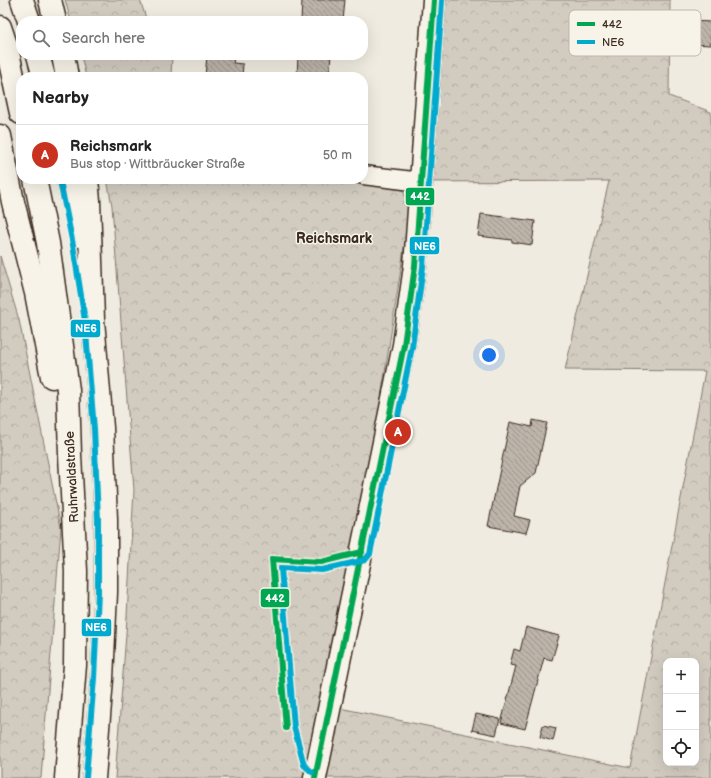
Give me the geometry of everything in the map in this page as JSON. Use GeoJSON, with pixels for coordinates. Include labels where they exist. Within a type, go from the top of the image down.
{"type":"FeatureCollection","features":[{"type":"Feature","properties":{"kind":"main road"},"geometry":{"type":"LineString","coordinates":[[22,0],[27,16]]}},
{"type":"Feature","properties":{"kind":"main road"},"geometry":{"type":"LineString","coordinates":[[50,0],[54,16]]}},
{"type":"Feature","properties":{"kind":"main road"},"geometry":{"type":"LineString","coordinates":[[315,778],[404,345],[414,266],[434,0]]}},
{"type":"Feature","properties":{"kind":"main road"},"geometry":{"type":"LineString","coordinates":[[0,26],[7,48],[16,90]]}},
{"type":"Feature","properties":{"kind":"main road"},"geometry":{"type":"LineString","coordinates":[[39,60],[43,72]]}},
{"type":"Feature","properties":{"kind":"main road"},"geometry":{"type":"LineString","coordinates":[[64,60],[67,72]]}},
{"type":"Feature","properties":{"kind":"main road"},"geometry":{"type":"LineString","coordinates":[[0,136],[13,202],[36,293],[55,394],[70,455]]}},
{"type":"Feature","properties":{"kind":"main road"},"geometry":{"type":"LineString","coordinates":[[0,166],[13,202]]}},
{"type":"Feature","properties":{"kind":"main road","name":"Ruhrwaldstraße"},"geometry":{"type":"LineString","coordinates":[[36,184],[48,243],[68,390],[76,571],[74,665],[66,778]]}},
{"type":"Feature","properties":{"kind":"main road"},"geometry":{"type":"LineString","coordinates":[[69,184],[81,244],[93,320]]}},
{"type":"Feature","properties":{"kind":"main road"},"geometry":{"type":"LineString","coordinates":[[87,184],[93,320],[102,428],[106,519],[106,592],[103,671],[94,778]]}},
{"type":"Feature","properties":{"kind":"street"},"geometry":{"type":"LineString","coordinates":[[368,176],[421,182]]}},
{"type":"Feature","properties":{"kind":"green space"},"geometry":{"type":"Polygon","coordinates":[[[65,0],[140,0],[145,16],[70,16],[65,0]]]}},
{"type":"Feature","properties":{"kind":"green space"},"geometry":{"type":"Polygon","coordinates":[[[434,0],[670,0],[670,10],[569,10],[569,56],[669,56],[669,96],[711,112],[711,778],[315,778],[330,706],[630,768],[705,371],[565,370],[609,181],[421,182],[434,0]]]}},
{"type":"Feature","properties":{"kind":"green space"},"geometry":{"type":"Polygon","coordinates":[[[82,60],[172,60],[171,72],[85,72],[82,60]]]}},
{"type":"Feature","properties":{"kind":"green space"},"geometry":{"type":"Polygon","coordinates":[[[108,184],[360,184],[403,190],[410,210],[365,502],[307,778],[115,778],[126,634],[134,490],[112,206],[108,184]]]}},
{"type":"Feature","properties":{"kind":"green space"},"geometry":{"type":"Polygon","coordinates":[[[0,256],[19,320],[61,528],[41,778],[0,778],[0,256]]]}},
{"type":"Feature","properties":{"kind":"building"},"geometry":{"type":"Polygon","coordinates":[[[302,0],[345,0],[343,16],[301,16],[302,0]]]}},
{"type":"Feature","properties":{"kind":"building"},"geometry":{"type":"Polygon","coordinates":[[[701,22],[711,22],[711,45],[701,45],[701,22]]]}},
{"type":"Feature","properties":{"kind":"building"},"geometry":{"type":"Polygon","coordinates":[[[207,60],[234,60],[233,63],[243,64],[242,72],[205,72],[207,60]]]}},
{"type":"Feature","properties":{"kind":"building"},"geometry":{"type":"Polygon","coordinates":[[[298,60],[331,60],[329,72],[297,72],[298,60]]]}},
{"type":"Feature","properties":{"kind":"building"},"geometry":{"type":"Polygon","coordinates":[[[481,214],[535,221],[532,245],[512,242],[512,240],[478,236],[481,214]]]}},
{"type":"Feature","properties":{"kind":"building"},"geometry":{"type":"Polygon","coordinates":[[[533,420],[547,423],[536,473],[520,486],[514,516],[530,520],[526,533],[488,526],[510,422],[532,427],[533,420]]]}},
{"type":"Feature","properties":{"kind":"building"},"geometry":{"type":"Polygon","coordinates":[[[526,627],[559,636],[552,660],[544,658],[525,729],[501,723],[516,666],[510,665],[514,649],[520,651],[526,627]]]}},
{"type":"Feature","properties":{"kind":"building"},"geometry":{"type":"Polygon","coordinates":[[[476,714],[500,719],[496,735],[472,730],[476,714]]]}},
{"type":"Feature","properties":{"kind":"building"},"geometry":{"type":"Polygon","coordinates":[[[543,725],[556,728],[553,741],[540,737],[543,725]]]}},
{"type":"Feature","properties":{"kind":"transit line","name":"442"},"geometry":{"type":"LineString","coordinates":[[315,778],[404,345],[415,266],[434,0]]}},
{"type":"Feature","properties":{"kind":"transit line","name":"NE6"},"geometry":{"type":"LineString","coordinates":[[312,772],[304,765],[294,727],[281,568],[322,570],[365,560],[370,554],[412,347],[423,267],[442,1]]}},
{"type":"Feature","properties":{"kind":"transit line","name":"NE6"},"geometry":{"type":"LineString","coordinates":[[61,184],[73,245],[85,321],[94,429],[98,519],[98,592],[94,678],[86,777]]}},
{"type":"Feature","properties":{"kind":"transit line","name":"442"},"geometry":{"type":"LineString","coordinates":[[286,728],[272,559],[321,562],[362,552]]}},
{"type":"Feature","properties":{"kind":"place","name":"Reichsmark"},"geometry":{"type":"Point","coordinates":[398,432]}},
{"type":"Feature","properties":{"kind":"district","name":"Reichsmark"},"geometry":{"type":"Point","coordinates":[334,238]}}]}
